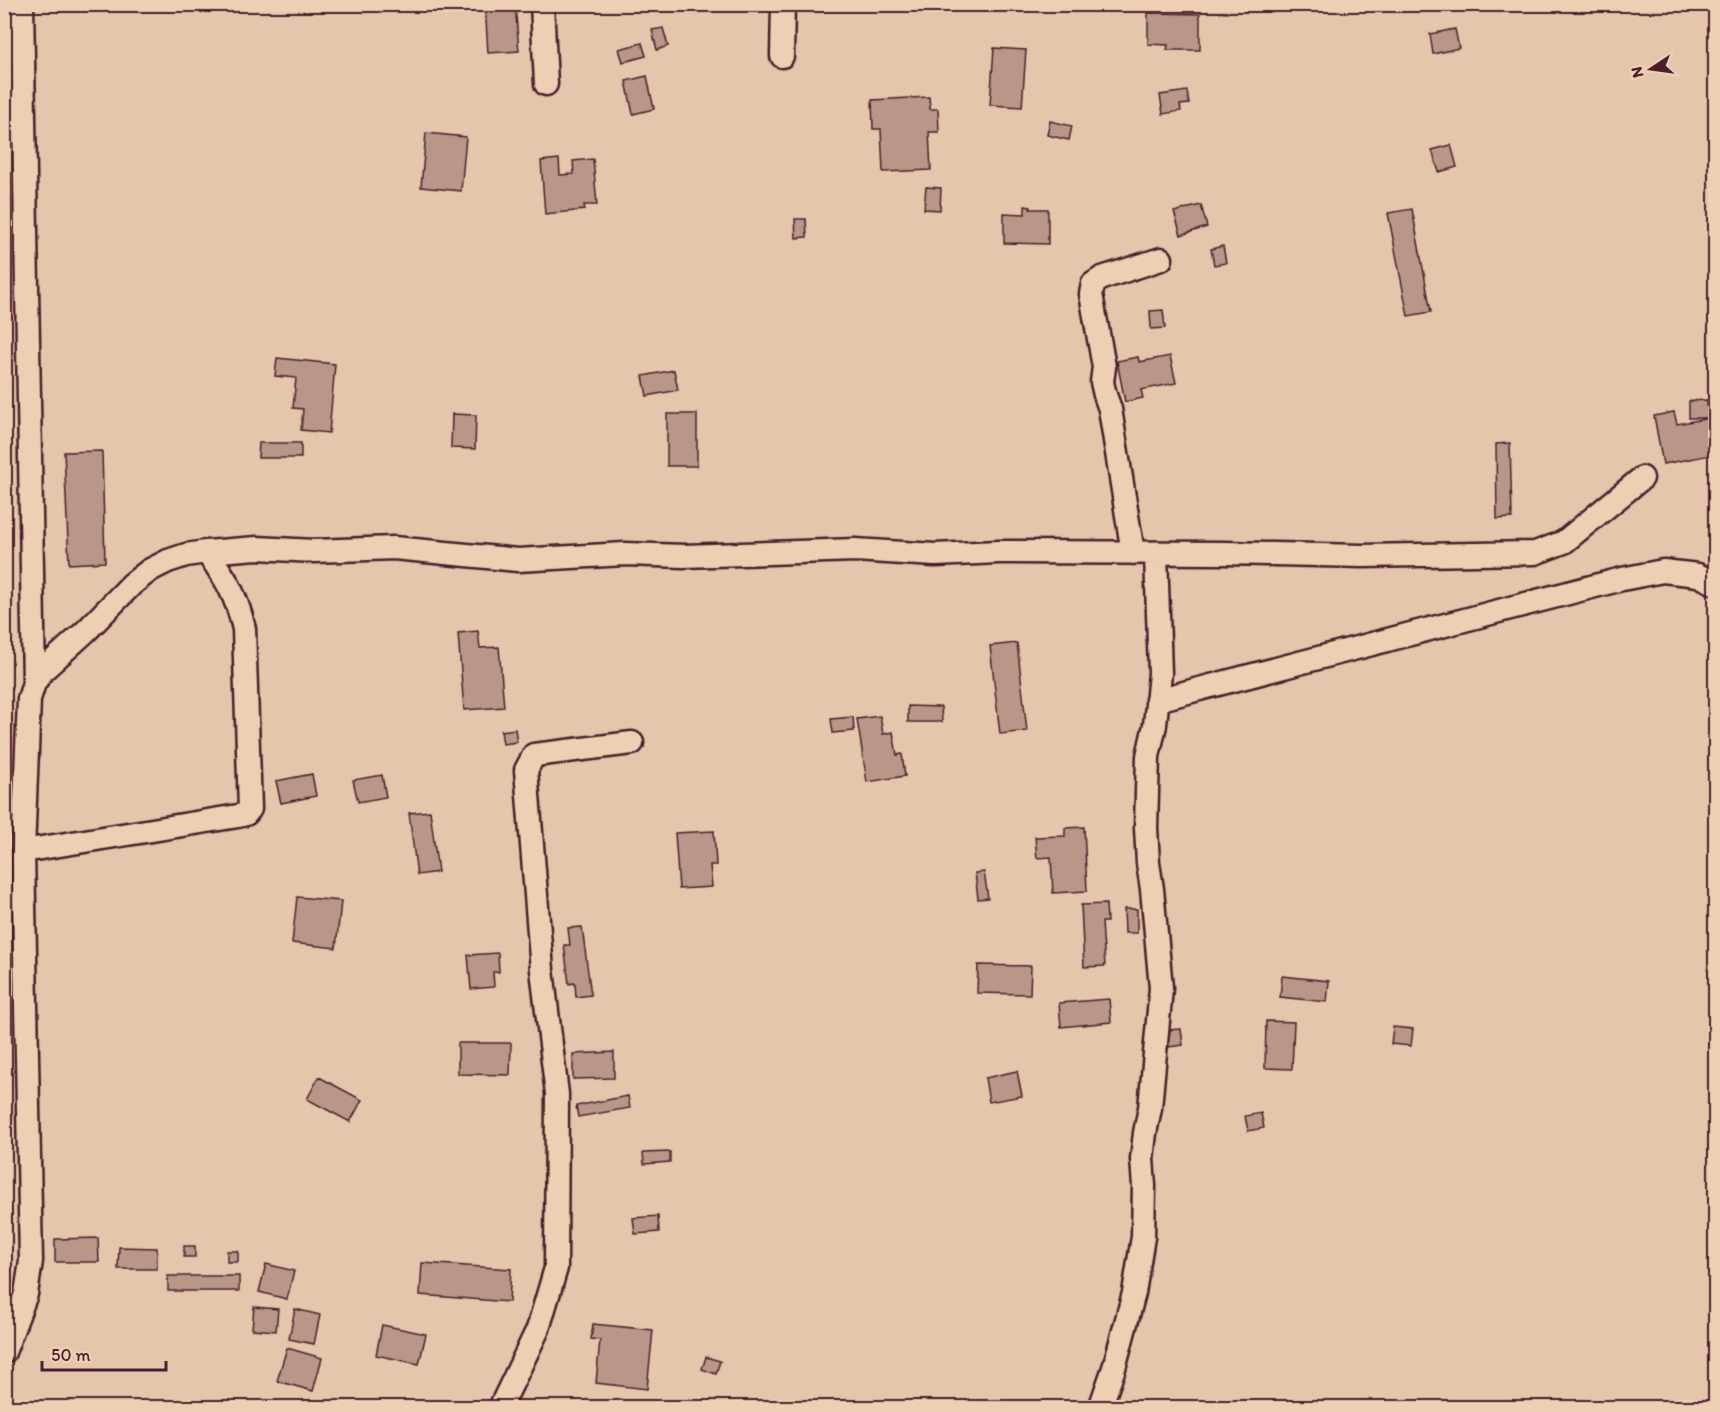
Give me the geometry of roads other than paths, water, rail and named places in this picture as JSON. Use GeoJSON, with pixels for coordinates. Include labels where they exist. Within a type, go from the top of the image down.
{"type":"FeatureCollection","features":[{"type":"Feature","properties":{"kind":"street"},"geometry":{"type":"LineString","coordinates":[[22,4],[34,683]]}},
{"type":"Feature","properties":{"kind":"street"},"geometry":{"type":"LineString","coordinates":[[542,4],[546,84]]}},
{"type":"Feature","properties":{"kind":"street"},"geometry":{"type":"LineString","coordinates":[[783,4],[783,56]]}},
{"type":"Feature","properties":{"kind":"street"},"geometry":{"type":"LineString","coordinates":[[1133,553],[1110,409],[1102,382],[1104,366],[1091,294],[1093,284],[1102,278],[1161,259]]}},
{"type":"Feature","properties":{"kind":"street"},"geometry":{"type":"LineString","coordinates":[[4,1352],[26,1294],[31,1261],[23,851],[29,699],[34,683],[43,670],[141,577],[168,561],[206,552],[257,548],[314,551],[394,548],[518,560],[625,554],[684,556],[855,550],[934,555],[999,552],[1363,556],[1535,553],[1564,542],[1642,477]]}},
{"type":"Feature","properties":{"kind":"street"},"geometry":{"type":"LineString","coordinates":[[23,851],[238,816],[246,814],[250,809],[244,629],[231,586],[206,552]]}},
{"type":"Feature","properties":{"kind":"street"},"geometry":{"type":"LineString","coordinates":[[1100,1407],[1114,1368],[1134,1293],[1143,1237],[1142,1160],[1150,1108],[1161,988],[1148,863],[1146,818],[1148,756],[1155,725],[1160,673],[1156,554]]}},
{"type":"Feature","properties":{"kind":"street"},"geometry":{"type":"LineString","coordinates":[[1157,700],[1622,579],[1663,571],[1698,575],[1716,584]]}},
{"type":"Feature","properties":{"kind":"street"},"geometry":{"type":"LineString","coordinates":[[500,1407],[538,1329],[555,1268],[557,1094],[542,970],[526,770],[534,755],[632,743]]}}]}
